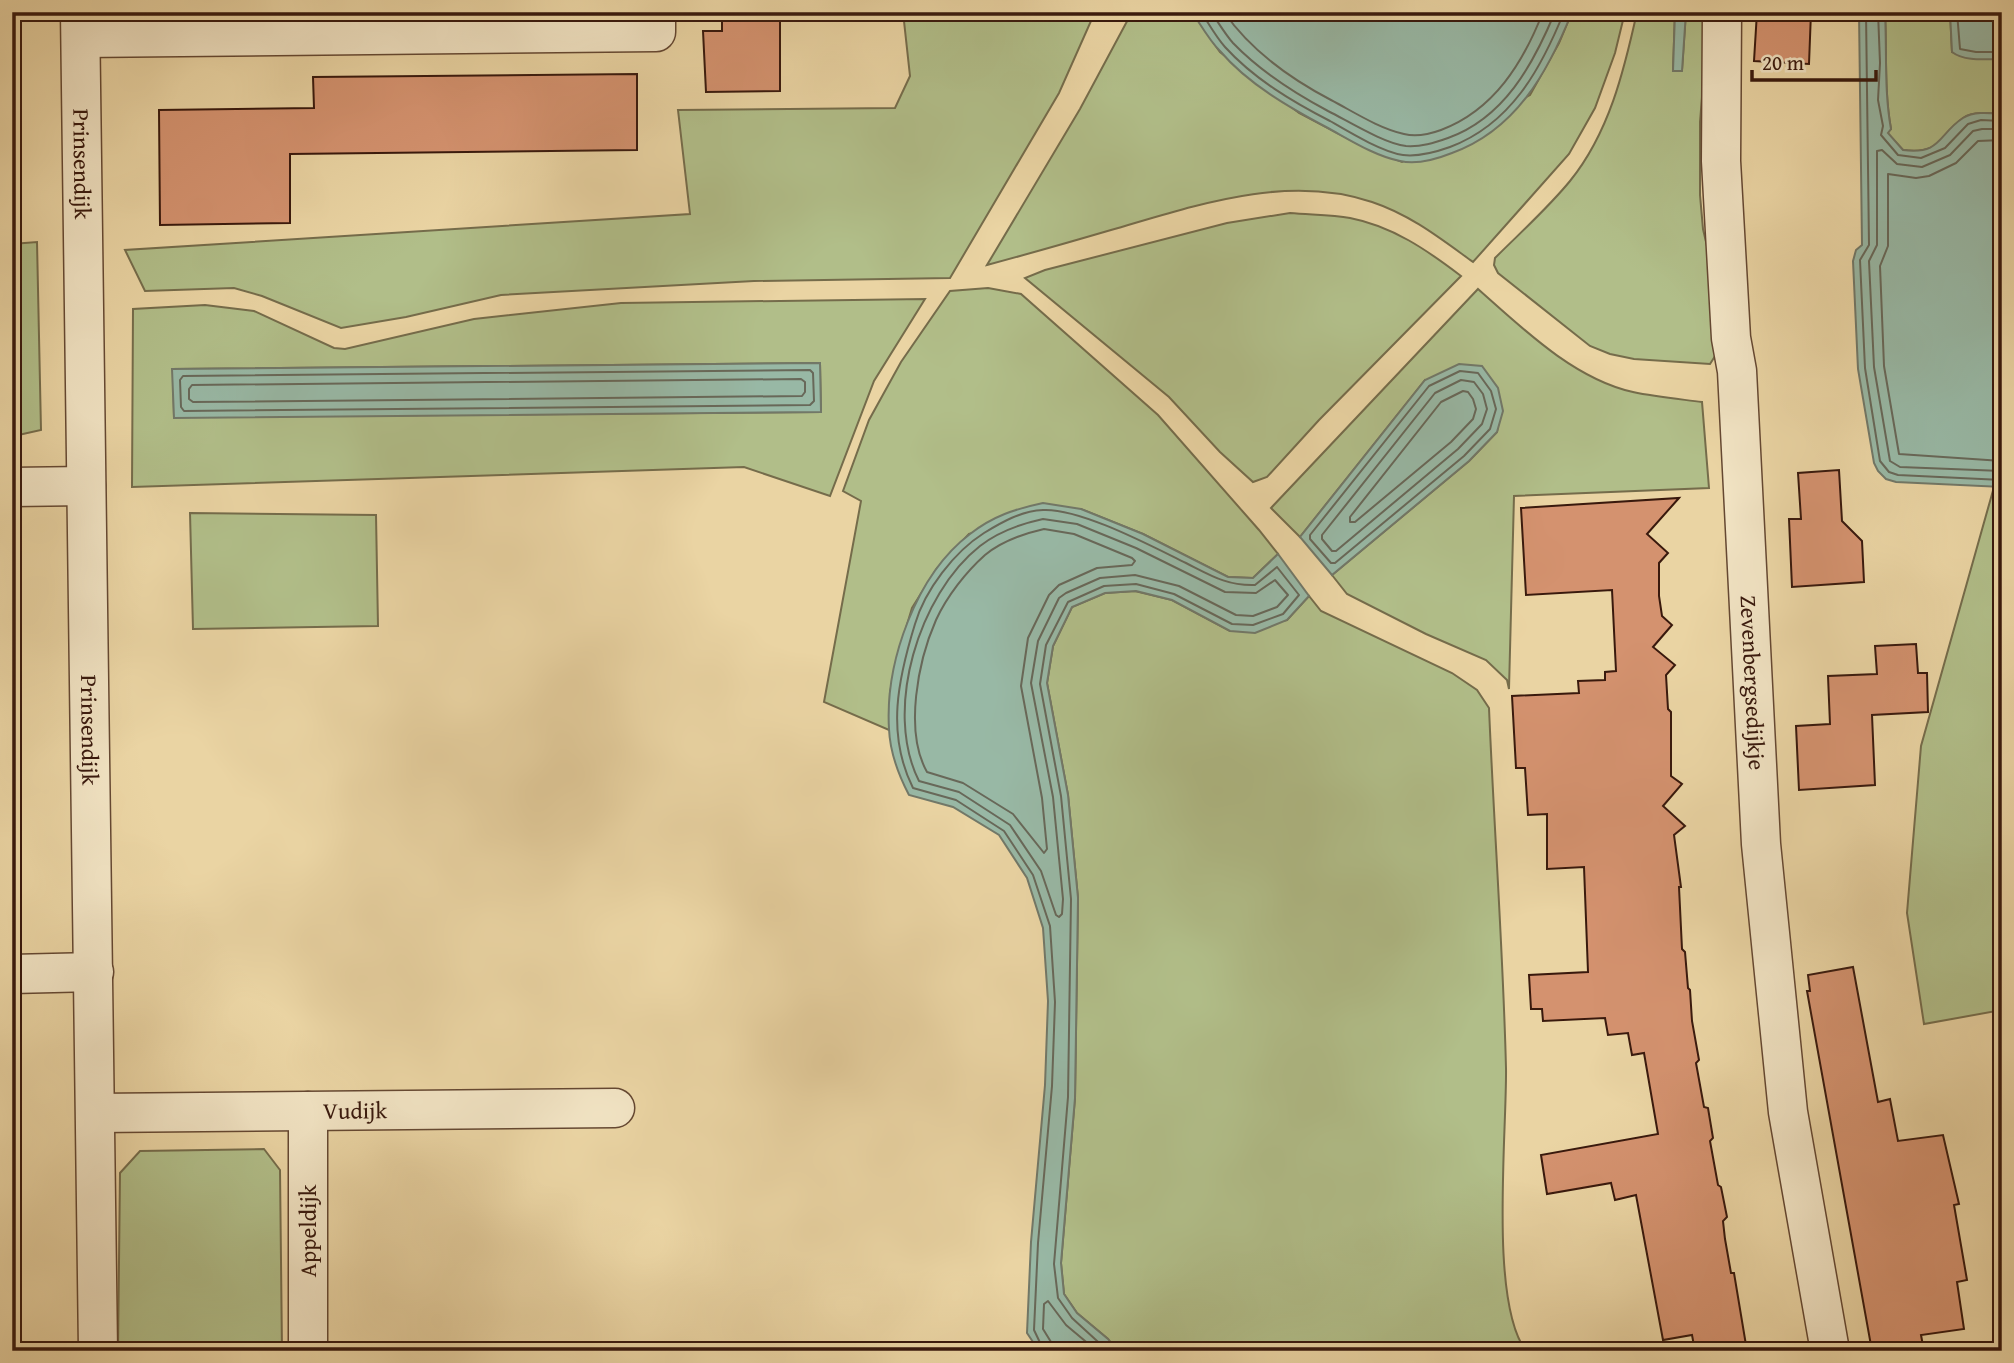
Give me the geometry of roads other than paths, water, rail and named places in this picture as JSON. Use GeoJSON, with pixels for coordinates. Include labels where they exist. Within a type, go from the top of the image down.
{"type":"FeatureCollection","features":[{"type":"Feature","properties":{"kind":"street","name":"Zevenbergsedijkje"},"geometry":{"type":"LineString","coordinates":[[1722,12],[1721,161],[1731,338],[1737,371],[1761,844],[1788,1112],[1829,1351]]}},
{"type":"Feature","properties":{"kind":"street"},"geometry":{"type":"LineString","coordinates":[[80,25],[656,22]]}},
{"type":"Feature","properties":{"kind":"street","name":"Prinsendijk"},"geometry":{"type":"LineString","coordinates":[[80,25],[98,1351]]}},
{"type":"Feature","properties":{"kind":"street"},"geometry":{"type":"LineString","coordinates":[[12,487],[86,486]]}},
{"type":"Feature","properties":{"kind":"street"},"geometry":{"type":"LineString","coordinates":[[12,974],[94,972]]}},
{"type":"Feature","properties":{"kind":"street","name":"Vudijk"},"geometry":{"type":"LineString","coordinates":[[96,1113],[615,1108]]}},
{"type":"Feature","properties":{"kind":"street","name":"Appeldijk"},"geometry":{"type":"LineString","coordinates":[[307,1111],[308,1351]]}},
{"type":"Feature","properties":{"kind":"water"},"geometry":{"type":"Polygon","coordinates":[[[1192,12],[1572,12],[1540,77],[1512,114],[1475,143],[1427,161],[1406,162],[1372,152],[1270,94],[1231,63],[1212,42],[1192,12]]]}},
{"type":"Feature","properties":{"kind":"water"},"geometry":{"type":"Polygon","coordinates":[[[1675,12],[1686,12],[1682,71],[1673,71],[1675,12]]]}},
{"type":"Feature","properties":{"kind":"water"},"geometry":{"type":"Polygon","coordinates":[[[1859,12],[1885,12],[1891,129],[1888,133],[1903,150],[1916,151],[1933,146],[1955,124],[1972,114],[2002,114],[2002,487],[1896,482],[1886,479],[1874,463],[1858,369],[1853,261],[1856,250],[1862,245],[1859,12]]]}},
{"type":"Feature","properties":{"kind":"water"},"geometry":{"type":"Polygon","coordinates":[[[1950,12],[2002,12],[2002,59],[1969,59],[1952,52],[1950,12]]]}},
{"type":"Feature","properties":{"kind":"water"},"geometry":{"type":"Polygon","coordinates":[[[820,363],[821,412],[174,418],[172,369],[820,363]]]}},
{"type":"Feature","properties":{"kind":"water"},"geometry":{"type":"Polygon","coordinates":[[[1459,364],[1482,366],[1498,388],[1503,411],[1497,432],[1469,461],[1332,575],[1300,537],[1425,380],[1459,364]]]}},
{"type":"Feature","properties":{"kind":"water"},"geometry":{"type":"Polygon","coordinates":[[[1043,503],[1081,509],[1143,534],[1228,577],[1253,578],[1278,554],[1309,596],[1287,620],[1255,633],[1230,631],[1172,600],[1136,591],[1105,593],[1072,607],[1053,646],[1047,683],[1068,795],[1078,898],[1075,1098],[1061,1263],[1064,1294],[1077,1313],[1108,1339],[1117,1351],[1039,1351],[1027,1333],[1031,1242],[1045,1085],[1048,1001],[1043,928],[1027,878],[999,835],[953,807],[909,795],[895,763],[889,729],[892,676],[899,649],[908,622],[934,572],[951,551],[987,522],[1043,503]]]}}]}
